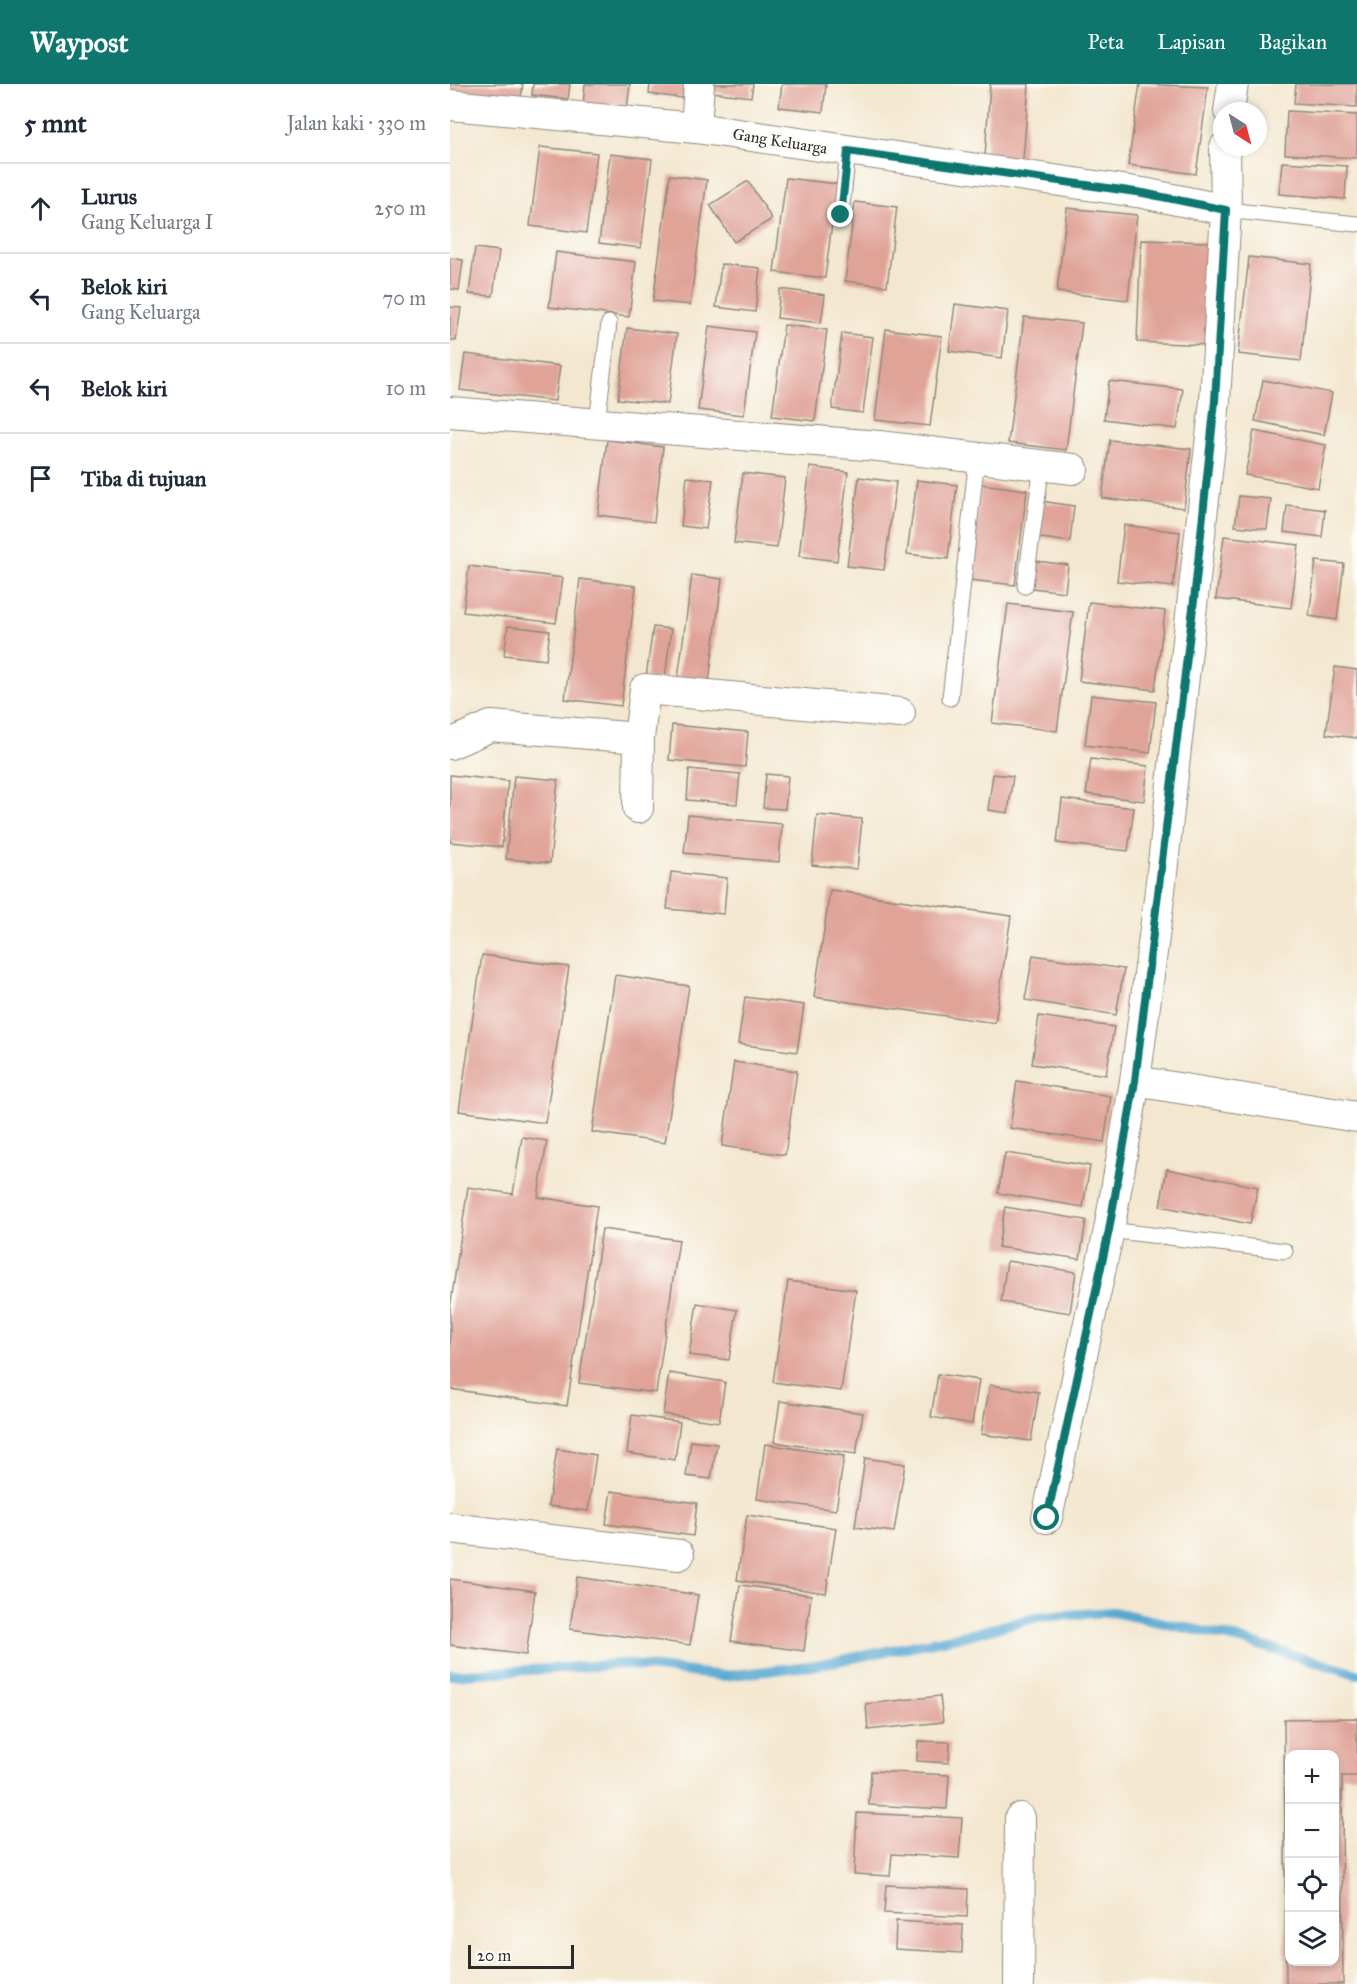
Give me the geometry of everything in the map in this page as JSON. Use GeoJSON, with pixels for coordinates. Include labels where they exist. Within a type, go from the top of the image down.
{"type":"FeatureCollection","features":[{"type":"Feature","properties":{"kind":"street"},"geometry":{"type":"LineString","coordinates":[[696,128],[699,84]]}},
{"type":"Feature","properties":{"kind":"street"},"geometry":{"type":"LineString","coordinates":[[1230,102],[1233,84]]}},
{"type":"Feature","properties":{"kind":"street","name":"Gang Keluarga"},"geometry":{"type":"LineString","coordinates":[[450,105],[696,128],[1143,193],[1226,210]]}},
{"type":"Feature","properties":{"kind":"street"},"geometry":{"type":"LineString","coordinates":[[1047,1518],[1109,1230],[1135,1081],[1196,588],[1215,401],[1226,210],[1225,156]]}},
{"type":"Feature","properties":{"kind":"street"},"geometry":{"type":"LineString","coordinates":[[450,412],[977,457],[1074,469]]}},
{"type":"Feature","properties":{"kind":"street"},"geometry":{"type":"LineString","coordinates":[[638,808],[639,738],[645,689],[900,713]]}},
{"type":"Feature","properties":{"kind":"street"},"geometry":{"type":"LineString","coordinates":[[450,744],[491,726],[639,738]]}},
{"type":"Feature","properties":{"kind":"street"},"geometry":{"type":"LineString","coordinates":[[1135,1081],[1357,1117]]}},
{"type":"Feature","properties":{"kind":"street"},"geometry":{"type":"LineString","coordinates":[[450,1528],[679,1555]]}},
{"type":"Feature","properties":{"kind":"street"},"geometry":{"type":"LineString","coordinates":[[1019,1984],[1020,1818]]}},
{"type":"Feature","properties":{"kind":"lane"},"geometry":{"type":"LineString","coordinates":[[841,215],[848,151]]}},
{"type":"Feature","properties":{"kind":"lane","name":"Gang Keluarga"},"geometry":{"type":"LineString","coordinates":[[1226,210],[1357,224]]}},
{"type":"Feature","properties":{"kind":"lane"},"geometry":{"type":"LineString","coordinates":[[597,423],[609,323]]}},
{"type":"Feature","properties":{"kind":"lane"},"geometry":{"type":"LineString","coordinates":[[950,698],[977,457]]}},
{"type":"Feature","properties":{"kind":"lane"},"geometry":{"type":"LineString","coordinates":[[1025,586],[1042,465]]}},
{"type":"Feature","properties":{"kind":"lane"},"geometry":{"type":"LineString","coordinates":[[1109,1230],[1285,1251]]}},
{"type":"Feature","properties":{"kind":"building"},"geometry":{"type":"Polygon","coordinates":[[[450,84],[523,84],[519,111],[450,102],[450,84]]]}},
{"type":"Feature","properties":{"kind":"building"},"geometry":{"type":"Polygon","coordinates":[[[533,84],[570,84],[568,99],[532,95],[533,84]]]}},
{"type":"Feature","properties":{"kind":"building"},"geometry":{"type":"Polygon","coordinates":[[[585,84],[630,84],[627,109],[583,105],[585,84]]]}},
{"type":"Feature","properties":{"kind":"building"},"geometry":{"type":"Polygon","coordinates":[[[650,84],[692,84],[690,99],[649,94],[650,84]]]}},
{"type":"Feature","properties":{"kind":"building"},"geometry":{"type":"Polygon","coordinates":[[[705,84],[753,84],[751,97],[704,91],[705,84]]]}},
{"type":"Feature","properties":{"kind":"building"},"geometry":{"type":"Polygon","coordinates":[[[782,84],[826,84],[823,112],[779,107],[782,84]]]}},
{"type":"Feature","properties":{"kind":"building"},"geometry":{"type":"Polygon","coordinates":[[[990,84],[1029,84],[1023,160],[985,157],[990,84]]]}},
{"type":"Feature","properties":{"kind":"building"},"geometry":{"type":"Polygon","coordinates":[[[1140,84],[1208,87],[1196,174],[1128,165],[1140,84]]]}},
{"type":"Feature","properties":{"kind":"building"},"geometry":{"type":"Polygon","coordinates":[[[1296,84],[1357,84],[1357,107],[1294,103],[1296,84]]]}},
{"type":"Feature","properties":{"kind":"building"},"geometry":{"type":"Polygon","coordinates":[[[1287,111],[1357,115],[1357,158],[1285,154],[1287,111]]]}},
{"type":"Feature","properties":{"kind":"building"},"geometry":{"type":"Polygon","coordinates":[[[540,147],[597,153],[586,233],[530,226],[540,147]]]}},
{"type":"Feature","properties":{"kind":"building"},"geometry":{"type":"Polygon","coordinates":[[[610,154],[652,159],[641,248],[599,243],[610,154]]]}},
{"type":"Feature","properties":{"kind":"building"},"geometry":{"type":"Polygon","coordinates":[[[1282,162],[1347,166],[1345,199],[1279,194],[1282,162]]]}},
{"type":"Feature","properties":{"kind":"building"},"geometry":{"type":"Polygon","coordinates":[[[670,175],[707,180],[690,305],[653,301],[670,175]]]}},
{"type":"Feature","properties":{"kind":"building"},"geometry":{"type":"Polygon","coordinates":[[[786,178],[837,184],[825,278],[774,272],[786,178]]]}},
{"type":"Feature","properties":{"kind":"building"},"geometry":{"type":"Polygon","coordinates":[[[748,181],[772,219],[734,242],[710,205],[748,181]]]}},
{"type":"Feature","properties":{"kind":"building"},"geometry":{"type":"Polygon","coordinates":[[[855,202],[897,207],[887,286],[845,281],[855,202]]]}},
{"type":"Feature","properties":{"kind":"building"},"geometry":{"type":"Polygon","coordinates":[[[1067,208],[1137,215],[1128,300],[1057,292],[1067,208]]]}},
{"type":"Feature","properties":{"kind":"building"},"geometry":{"type":"Polygon","coordinates":[[[1141,240],[1211,242],[1208,345],[1137,342],[1141,240]]]}},
{"type":"Feature","properties":{"kind":"building"},"geometry":{"type":"Polygon","coordinates":[[[475,248],[499,251],[493,296],[469,294],[475,248]]]}},
{"type":"Feature","properties":{"kind":"building"},"geometry":{"type":"Polygon","coordinates":[[[556,252],[636,262],[629,317],[549,307],[556,252]]]}},
{"type":"Feature","properties":{"kind":"building"},"geometry":{"type":"Polygon","coordinates":[[[1249,257],[1311,264],[1301,361],[1238,354],[1249,257]]]}},
{"type":"Feature","properties":{"kind":"building"},"geometry":{"type":"Polygon","coordinates":[[[450,258],[463,260],[459,290],[450,289],[450,258]]]}},
{"type":"Feature","properties":{"kind":"building"},"geometry":{"type":"Polygon","coordinates":[[[721,264],[760,268],[755,312],[716,307],[721,264]]]}},
{"type":"Feature","properties":{"kind":"building"},"geometry":{"type":"Polygon","coordinates":[[[780,289],[825,295],[821,323],[777,318],[780,289]]]}},
{"type":"Feature","properties":{"kind":"building"},"geometry":{"type":"Polygon","coordinates":[[[955,304],[1008,311],[1002,358],[949,351],[955,304]]]}},
{"type":"Feature","properties":{"kind":"building"},"geometry":{"type":"Polygon","coordinates":[[[450,307],[461,308],[456,341],[450,340],[450,307]]]}},
{"type":"Feature","properties":{"kind":"building"},"geometry":{"type":"Polygon","coordinates":[[[1024,317],[1082,323],[1066,450],[1008,443],[1024,317]]]}},
{"type":"Feature","properties":{"kind":"building"},"geometry":{"type":"Polygon","coordinates":[[[784,325],[827,330],[815,421],[772,416],[784,325]]]}},
{"type":"Feature","properties":{"kind":"building"},"geometry":{"type":"Polygon","coordinates":[[[709,326],[755,332],[744,415],[698,410],[709,326]]]}},
{"type":"Feature","properties":{"kind":"building"},"geometry":{"type":"Polygon","coordinates":[[[627,328],[677,334],[668,404],[618,399],[627,328]]]}},
{"type":"Feature","properties":{"kind":"building"},"geometry":{"type":"Polygon","coordinates":[[[886,329],[942,336],[930,426],[875,420],[886,329]]]}},
{"type":"Feature","properties":{"kind":"building"},"geometry":{"type":"Polygon","coordinates":[[[842,333],[873,337],[863,413],[832,409],[842,333]]]}},
{"type":"Feature","properties":{"kind":"building"},"geometry":{"type":"Polygon","coordinates":[[[465,354],[560,366],[555,401],[460,390],[465,354]]]}},
{"type":"Feature","properties":{"kind":"building"},"geometry":{"type":"Polygon","coordinates":[[[1263,380],[1332,393],[1324,435],[1255,421],[1263,380]]]}},
{"type":"Feature","properties":{"kind":"building"},"geometry":{"type":"Polygon","coordinates":[[[1109,381],[1183,389],[1177,429],[1104,419],[1109,381]]]}},
{"type":"Feature","properties":{"kind":"building"},"geometry":{"type":"Polygon","coordinates":[[[1254,431],[1326,445],[1318,488],[1245,475],[1254,431]]]}},
{"type":"Feature","properties":{"kind":"building"},"geometry":{"type":"Polygon","coordinates":[[[607,440],[663,447],[654,522],[598,515],[607,440]]]}},
{"type":"Feature","properties":{"kind":"building"},"geometry":{"type":"Polygon","coordinates":[[[1110,440],[1191,449],[1184,508],[1102,498],[1110,440]]]}},
{"type":"Feature","properties":{"kind":"building"},"geometry":{"type":"Polygon","coordinates":[[[810,467],[848,472],[837,561],[799,556],[810,467]]]}},
{"type":"Feature","properties":{"kind":"building"},"geometry":{"type":"Polygon","coordinates":[[[743,473],[785,478],[777,548],[734,543],[743,473]]]}},
{"type":"Feature","properties":{"kind":"building"},"geometry":{"type":"Polygon","coordinates":[[[687,477],[713,480],[706,529],[681,526],[687,477]]]}},
{"type":"Feature","properties":{"kind":"building"},"geometry":{"type":"Polygon","coordinates":[[[859,477],[896,482],[884,570],[847,566],[859,477]]]}},
{"type":"Feature","properties":{"kind":"building"},"geometry":{"type":"Polygon","coordinates":[[[917,480],[957,485],[948,559],[907,554],[917,480]]]}},
{"type":"Feature","properties":{"kind":"building"},"geometry":{"type":"Polygon","coordinates":[[[981,484],[1027,490],[1015,585],[969,580],[981,484]]]}},
{"type":"Feature","properties":{"kind":"building"},"geometry":{"type":"Polygon","coordinates":[[[1239,496],[1271,499],[1267,529],[1235,526],[1239,496]]]}},
{"type":"Feature","properties":{"kind":"building"},"geometry":{"type":"Polygon","coordinates":[[[1040,501],[1074,506],[1070,542],[1035,537],[1040,501]]]}},
{"type":"Feature","properties":{"kind":"building"},"geometry":{"type":"Polygon","coordinates":[[[1287,505],[1325,510],[1322,537],[1284,532],[1287,505]]]}},
{"type":"Feature","properties":{"kind":"building"},"geometry":{"type":"Polygon","coordinates":[[[1124,525],[1180,532],[1173,587],[1117,581],[1124,525]]]}},
{"type":"Feature","properties":{"kind":"building"},"geometry":{"type":"Polygon","coordinates":[[[1224,536],[1299,545],[1291,608],[1216,599],[1224,536]]]}},
{"type":"Feature","properties":{"kind":"building"},"geometry":{"type":"Polygon","coordinates":[[[1036,561],[1068,565],[1065,592],[1032,588],[1036,561]]]}},
{"type":"Feature","properties":{"kind":"building"},"geometry":{"type":"Polygon","coordinates":[[[1316,561],[1344,564],[1337,620],[1309,616],[1316,561]]]}},
{"type":"Feature","properties":{"kind":"building"},"geometry":{"type":"Polygon","coordinates":[[[469,566],[563,578],[556,623],[463,612],[469,566]]]}},
{"type":"Feature","properties":{"kind":"building"},"geometry":{"type":"Polygon","coordinates":[[[692,575],[722,579],[709,682],[678,678],[692,575]]]}},
{"type":"Feature","properties":{"kind":"building"},"geometry":{"type":"Polygon","coordinates":[[[580,579],[636,586],[621,706],[565,699],[580,579]]]}},
{"type":"Feature","properties":{"kind":"building"},"geometry":{"type":"Polygon","coordinates":[[[1089,602],[1165,611],[1155,690],[1079,681],[1089,602]]]}},
{"type":"Feature","properties":{"kind":"building"},"geometry":{"type":"Polygon","coordinates":[[[1008,604],[1073,612],[1057,731],[992,723],[1008,604]]]}},
{"type":"Feature","properties":{"kind":"building"},"geometry":{"type":"Polygon","coordinates":[[[508,626],[550,631],[546,660],[504,655],[508,626]]]}},
{"type":"Feature","properties":{"kind":"building"},"geometry":{"type":"Polygon","coordinates":[[[653,627],[671,629],[665,679],[646,677],[653,627]]]}},
{"type":"Feature","properties":{"kind":"building"},"geometry":{"type":"Polygon","coordinates":[[[1335,667],[1357,670],[1357,738],[1326,734],[1335,667]]]}},
{"type":"Feature","properties":{"kind":"building"},"geometry":{"type":"Polygon","coordinates":[[[1091,695],[1156,702],[1150,753],[1085,745],[1091,695]]]}},
{"type":"Feature","properties":{"kind":"building"},"geometry":{"type":"Polygon","coordinates":[[[672,725],[748,732],[745,767],[669,760],[672,725]]]}},
{"type":"Feature","properties":{"kind":"building"},"geometry":{"type":"Polygon","coordinates":[[[1091,759],[1148,766],[1144,801],[1086,794],[1091,759]]]}},
{"type":"Feature","properties":{"kind":"building"},"geometry":{"type":"Polygon","coordinates":[[[689,769],[740,774],[737,804],[687,800],[689,769]]]}},
{"type":"Feature","properties":{"kind":"building"},"geometry":{"type":"Polygon","coordinates":[[[766,774],[788,776],[785,809],[763,808],[766,774]]]}},
{"type":"Feature","properties":{"kind":"building"},"geometry":{"type":"Polygon","coordinates":[[[993,774],[1013,776],[1008,813],[988,810],[993,774]]]}},
{"type":"Feature","properties":{"kind":"building"},"geometry":{"type":"Polygon","coordinates":[[[450,775],[508,781],[502,847],[450,842],[450,775]]]}},
{"type":"Feature","properties":{"kind":"building"},"geometry":{"type":"Polygon","coordinates":[[[514,776],[558,780],[550,863],[506,859],[514,776]]]}},
{"type":"Feature","properties":{"kind":"building"},"geometry":{"type":"Polygon","coordinates":[[[1062,799],[1134,808],[1128,851],[1057,843],[1062,799]]]}},
{"type":"Feature","properties":{"kind":"building"},"geometry":{"type":"Polygon","coordinates":[[[688,815],[782,824],[779,862],[684,853],[688,815]]]}},
{"type":"Feature","properties":{"kind":"building"},"geometry":{"type":"Polygon","coordinates":[[[817,815],[862,819],[857,869],[812,865],[817,815]]]}},
{"type":"Feature","properties":{"kind":"building"},"geometry":{"type":"Polygon","coordinates":[[[671,872],[727,878],[724,914],[667,909],[671,872]]]}},
{"type":"Feature","properties":{"kind":"building"},"geometry":{"type":"Polygon","coordinates":[[[830,890],[1011,916],[995,1023],[814,997],[830,890]]]}},
{"type":"Feature","properties":{"kind":"building"},"geometry":{"type":"Polygon","coordinates":[[[482,955],[569,967],[545,1123],[459,1111],[482,955]]]}},
{"type":"Feature","properties":{"kind":"building"},"geometry":{"type":"Polygon","coordinates":[[[1033,955],[1124,969],[1116,1015],[1025,1000],[1033,955]]]}},
{"type":"Feature","properties":{"kind":"building"},"geometry":{"type":"Polygon","coordinates":[[[615,975],[689,986],[665,1143],[592,1132],[615,975]]]}},
{"type":"Feature","properties":{"kind":"building"},"geometry":{"type":"Polygon","coordinates":[[[745,997],[804,1005],[797,1052],[738,1044],[745,997]]]}},
{"type":"Feature","properties":{"kind":"building"},"geometry":{"type":"Polygon","coordinates":[[[1039,1016],[1114,1027],[1106,1075],[1032,1064],[1039,1016]]]}},
{"type":"Feature","properties":{"kind":"building"},"geometry":{"type":"Polygon","coordinates":[[[734,1062],[797,1071],[785,1155],[722,1146],[734,1062]]]}},
{"type":"Feature","properties":{"kind":"building"},"geometry":{"type":"Polygon","coordinates":[[[1017,1081],[1111,1096],[1104,1142],[1010,1128],[1017,1081]]]}},
{"type":"Feature","properties":{"kind":"building"},"geometry":{"type":"Polygon","coordinates":[[[522,1137],[547,1141],[538,1197],[597,1206],[567,1406],[450,1389],[450,1309],[468,1187],[513,1194],[522,1137]]]}},
{"type":"Feature","properties":{"kind":"building"},"geometry":{"type":"Polygon","coordinates":[[[1005,1153],[1090,1166],[1083,1207],[998,1193],[1005,1153]]]}},
{"type":"Feature","properties":{"kind":"building"},"geometry":{"type":"Polygon","coordinates":[[[1167,1169],[1258,1187],[1250,1224],[1160,1206],[1167,1169]]]}},
{"type":"Feature","properties":{"kind":"building"},"geometry":{"type":"Polygon","coordinates":[[[1005,1207],[1086,1220],[1080,1259],[998,1247],[1005,1207]]]}},
{"type":"Feature","properties":{"kind":"building"},"geometry":{"type":"Polygon","coordinates":[[[602,1229],[679,1240],[656,1393],[579,1383],[602,1229]]]}},
{"type":"Feature","properties":{"kind":"building"},"geometry":{"type":"Polygon","coordinates":[[[1007,1261],[1076,1272],[1070,1313],[1001,1302],[1007,1261]]]}},
{"type":"Feature","properties":{"kind":"building"},"geometry":{"type":"Polygon","coordinates":[[[788,1281],[856,1290],[841,1391],[773,1382],[788,1281]]]}},
{"type":"Feature","properties":{"kind":"building"},"geometry":{"type":"Polygon","coordinates":[[[697,1303],[737,1310],[729,1360],[689,1355],[697,1303]]]}},
{"type":"Feature","properties":{"kind":"building"},"geometry":{"type":"Polygon","coordinates":[[[669,1373],[725,1382],[719,1422],[663,1414],[669,1373]]]}},
{"type":"Feature","properties":{"kind":"building"},"geometry":{"type":"Polygon","coordinates":[[[938,1374],[979,1380],[972,1424],[931,1417],[938,1374]]]}},
{"type":"Feature","properties":{"kind":"building"},"geometry":{"type":"Polygon","coordinates":[[[990,1385],[1039,1392],[1031,1441],[981,1434],[990,1385]]]}},
{"type":"Feature","properties":{"kind":"building"},"geometry":{"type":"Polygon","coordinates":[[[780,1401],[863,1413],[856,1454],[774,1442],[780,1401]]]}},
{"type":"Feature","properties":{"kind":"building"},"geometry":{"type":"Polygon","coordinates":[[[632,1415],[680,1422],[675,1460],[627,1453],[632,1415]]]}},
{"type":"Feature","properties":{"kind":"building"},"geometry":{"type":"Polygon","coordinates":[[[691,1441],[717,1444],[711,1479],[686,1476],[691,1441]]]}},
{"type":"Feature","properties":{"kind":"building"},"geometry":{"type":"Polygon","coordinates":[[[765,1444],[844,1456],[836,1510],[757,1499],[765,1444]]]}},
{"type":"Feature","properties":{"kind":"building"},"geometry":{"type":"Polygon","coordinates":[[[557,1449],[596,1455],[588,1511],[548,1506],[557,1449]]]}},
{"type":"Feature","properties":{"kind":"building"},"geometry":{"type":"Polygon","coordinates":[[[865,1458],[905,1464],[894,1532],[855,1527],[865,1458]]]}},
{"type":"Feature","properties":{"kind":"building"},"geometry":{"type":"Polygon","coordinates":[[[611,1491],[697,1503],[693,1536],[606,1524],[611,1491]]]}},
{"type":"Feature","properties":{"kind":"building"},"geometry":{"type":"Polygon","coordinates":[[[747,1515],[836,1528],[826,1593],[737,1580],[747,1515]]]}},
{"type":"Feature","properties":{"kind":"building"},"geometry":{"type":"Polygon","coordinates":[[[577,1577],[698,1595],[690,1645],[570,1629],[577,1577]]]}},
{"type":"Feature","properties":{"kind":"building"},"geometry":{"type":"Polygon","coordinates":[[[450,1579],[535,1591],[526,1655],[450,1645],[450,1579]]]}},
{"type":"Feature","properties":{"kind":"building"},"geometry":{"type":"Polygon","coordinates":[[[740,1585],[811,1595],[804,1651],[731,1641],[740,1585]]]}},
{"type":"Feature","properties":{"kind":"building"},"geometry":{"type":"Polygon","coordinates":[[[940,1696],[943,1722],[868,1730],[866,1704],[940,1696]]]}},
{"type":"Feature","properties":{"kind":"building"},"geometry":{"type":"Polygon","coordinates":[[[1357,1718],[1357,1776],[1342,1776],[1343,1984],[1286,1984],[1286,1966],[1339,1966],[1339,1750],[1285,1750],[1285,1852],[1284,1719],[1357,1718]]]}},
{"type":"Feature","properties":{"kind":"building"},"geometry":{"type":"Polygon","coordinates":[[[918,1741],[950,1742],[949,1763],[917,1761],[918,1741]]]}},
{"type":"Feature","properties":{"kind":"building"},"geometry":{"type":"Polygon","coordinates":[[[871,1771],[949,1775],[947,1809],[869,1805],[871,1771]]]}},
{"type":"Feature","properties":{"kind":"building"},"geometry":{"type":"Polygon","coordinates":[[[857,1813],[962,1818],[959,1858],[892,1854],[890,1876],[854,1874],[857,1813]]]}},
{"type":"Feature","properties":{"kind":"building"},"geometry":{"type":"Polygon","coordinates":[[[886,1885],[968,1889],[967,1917],[884,1913],[886,1885]]]}},
{"type":"Feature","properties":{"kind":"building"},"geometry":{"type":"Polygon","coordinates":[[[896,1921],[963,1925],[962,1953],[895,1949],[896,1921]]]}},
{"type":"Feature","properties":{"kind":"waterway"},"geometry":{"type":"LineString","coordinates":[[450,1675],[623,1664],[724,1676],[817,1665],[972,1634],[1038,1617],[1113,1612],[1238,1639],[1357,1674]]}},
{"type":"Feature","properties":{"kind":"route"},"geometry":{"type":"LineString","coordinates":[[841,215],[848,151],[1143,193],[1226,210],[1215,401],[1159,899],[1135,1081],[1109,1230],[1047,1518]]}}]}
